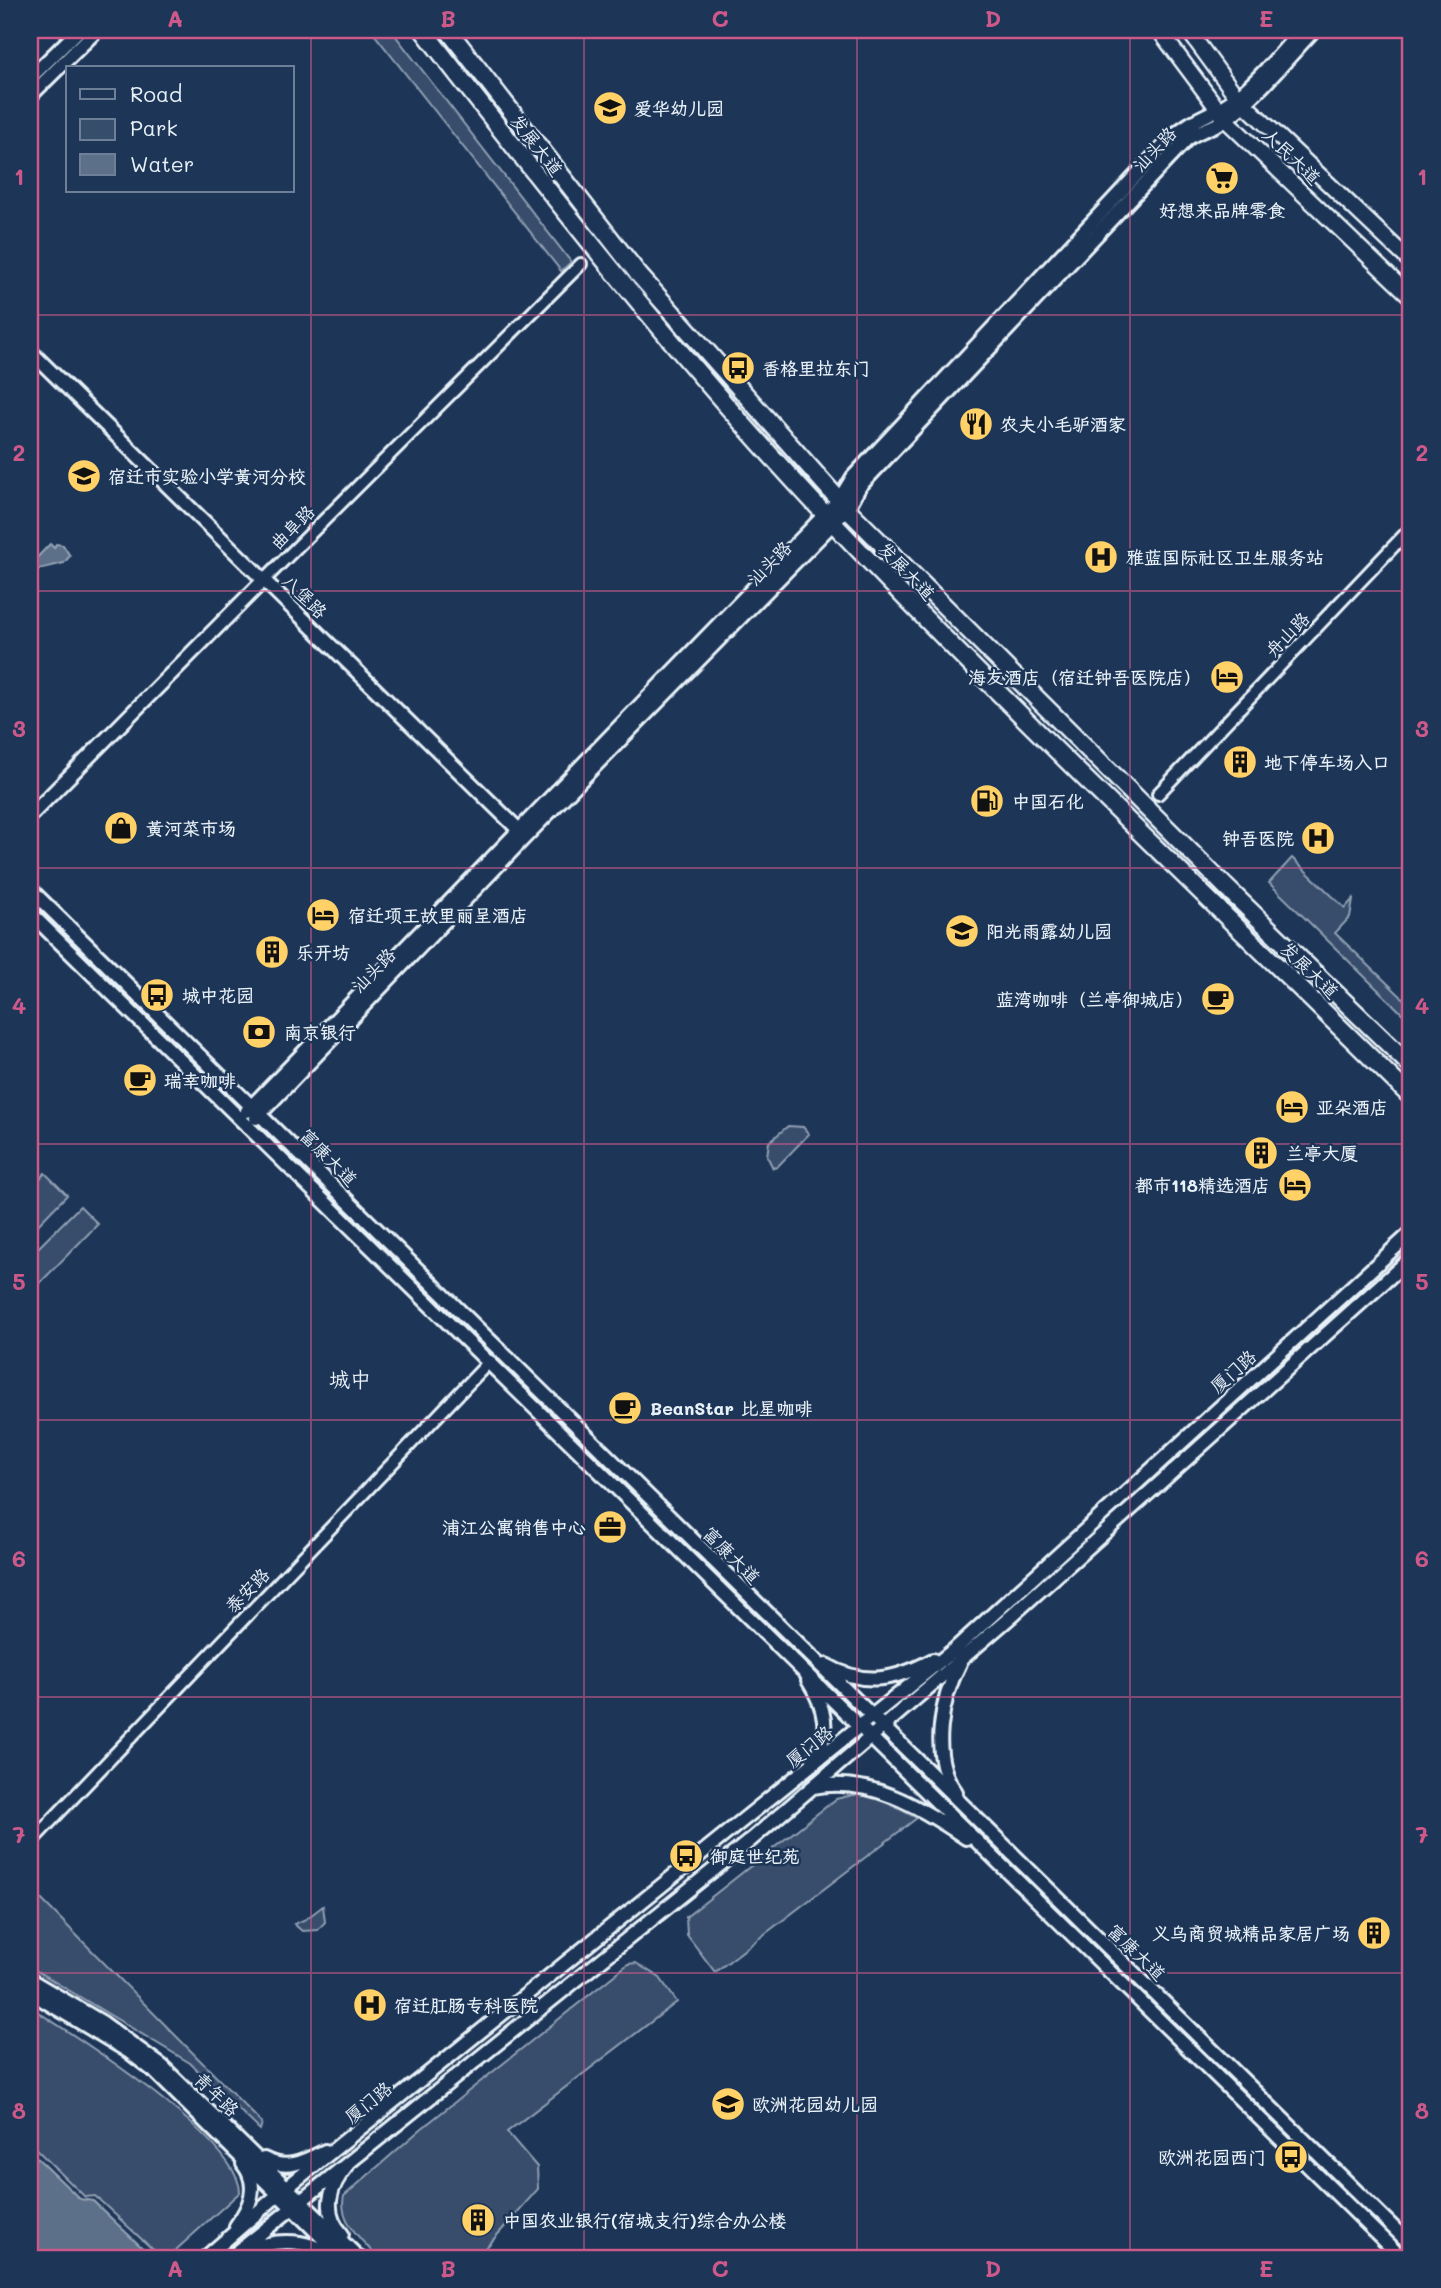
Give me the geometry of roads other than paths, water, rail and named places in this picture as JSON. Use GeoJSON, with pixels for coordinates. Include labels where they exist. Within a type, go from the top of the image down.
{"type":"FeatureCollection","features":[{"type":"Feature","properties":{"kind":"main road","name":"发展大道"},"geometry":{"type":"LineString","coordinates":[[423,30],[622,282],[829,519],[988,681],[1411,1097]]}},
{"type":"Feature","properties":{"kind":"main road","name":"发展大道"},"geometry":{"type":"LineString","coordinates":[[449,30],[639,275],[843,505],[1209,871],[1411,1066]]}},
{"type":"Feature","properties":{"kind":"main road","name":"人民大道"},"geometry":{"type":"LineString","coordinates":[[1159,30],[1222,115],[1411,297]]}},
{"type":"Feature","properties":{"kind":"main road","name":"人民大道"},"geometry":{"type":"LineString","coordinates":[[1188,30],[1241,101],[1411,262]]}},
{"type":"Feature","properties":{"kind":"street"},"geometry":{"type":"LineString","coordinates":[[30,78],[79,30]]}},
{"type":"Feature","properties":{"kind":"street"},"geometry":{"type":"LineString","coordinates":[[30,96],[97,30]]}},
{"type":"Feature","properties":{"kind":"street","name":"汕头路"},"geometry":{"type":"LineString","coordinates":[[1241,101],[1302,30]]}},
{"type":"Feature","properties":{"kind":"street","name":"汕头路"},"geometry":{"type":"LineString","coordinates":[[244,1122],[843,505],[1186,140],[1241,101],[1314,30]]}},
{"type":"Feature","properties":{"kind":"street","name":"曲阜路"},"geometry":{"type":"LineString","coordinates":[[30,816],[581,264]]}},
{"type":"Feature","properties":{"kind":"street","name":"八堡路"},"geometry":{"type":"LineString","coordinates":[[30,351],[522,834]]}},
{"type":"Feature","properties":{"kind":"street","name":"舟山路"},"geometry":{"type":"LineString","coordinates":[[1158,794],[1411,528]]}},
{"type":"Feature","properties":{"kind":"street","name":"富康大道"},"geometry":{"type":"LineString","coordinates":[[30,889],[1411,2245]]}},
{"type":"Feature","properties":{"kind":"street","name":"富康大道"},"geometry":{"type":"LineString","coordinates":[[30,913],[490,1361],[1402,2258]]}},
{"type":"Feature","properties":{"kind":"street","name":"厦门路"},"geometry":{"type":"LineString","coordinates":[[232,2258],[361,2150],[653,1921],[872,1737],[1411,1233]]}},
{"type":"Feature","properties":{"kind":"street","name":"厦门路"},"geometry":{"type":"LineString","coordinates":[[205,2258],[284,2191],[872,1717],[960,1652],[1411,1258]]}},
{"type":"Feature","properties":{"kind":"street","name":"泰安路"},"geometry":{"type":"LineString","coordinates":[[30,1843],[490,1361]]}},
{"type":"Feature","properties":{"kind":"street"},"geometry":{"type":"LineString","coordinates":[[807,1654],[849,1677],[874,1680],[905,1675],[960,1652]]}},
{"type":"Feature","properties":{"kind":"street"},"geometry":{"type":"LineString","coordinates":[[960,1652],[943,1717],[944,1774],[1000,1842]]}},
{"type":"Feature","properties":{"kind":"street"},"geometry":{"type":"LineString","coordinates":[[796,1663],[821,1703],[825,1716],[822,1748],[806,1772]]}},
{"type":"Feature","properties":{"kind":"street"},"geometry":{"type":"LineString","coordinates":[[813,1787],[851,1783],[885,1793],[948,1826],[990,1854]]}},
{"type":"Feature","properties":{"kind":"street","name":"青年路"},"geometry":{"type":"LineString","coordinates":[[30,1980],[135,2045],[284,2191],[343,2258]]}},
{"type":"Feature","properties":{"kind":"street","name":"青年路"},"geometry":{"type":"LineString","coordinates":[[30,1992],[142,2061],[211,2118]]}},
{"type":"Feature","properties":{"kind":"street"},"geometry":{"type":"LineString","coordinates":[[211,2118],[250,2149],[277,2166],[302,2162],[350,2139]]}},
{"type":"Feature","properties":{"kind":"street"},"geometry":{"type":"LineString","coordinates":[[211,2118],[253,2181],[249,2204],[226,2239]]}},
{"type":"Feature","properties":{"kind":"street"},"geometry":{"type":"LineString","coordinates":[[361,2150],[342,2172],[328,2204],[336,2227],[362,2258]]}},
{"type":"Feature","properties":{"kind":"street","name":"青年路"},"geometry":{"type":"LineString","coordinates":[[295,2203],[362,2258]]}},
{"type":"Feature","properties":{"kind":"street"},"geometry":{"type":"LineString","coordinates":[[232,2258],[266,2245],[287,2241],[314,2247],[334,2258]]}},
{"type":"Feature","properties":{"kind":"water"},"geometry":{"type":"Polygon","coordinates":[[[50,544],[54,548],[56,544],[63,545],[70,556],[64,563],[39,569],[30,586],[30,565],[50,544]]]}},
{"type":"Feature","properties":{"kind":"water"},"geometry":{"type":"Polygon","coordinates":[[[30,2151],[80,2199],[93,2201],[153,2258],[30,2258],[30,2151]]]}},
{"type":"Feature","properties":{"kind":"place","name":"爱华幼儿园"},"geometry":{"type":"Point","coordinates":[610,108]}},
{"type":"Feature","properties":{"kind":"place","name":"好想来品牌零食"},"geometry":{"type":"Point","coordinates":[1222,178]}},
{"type":"Feature","properties":{"kind":"place","name":"香格里拉东门"},"geometry":{"type":"Point","coordinates":[738,368]}},
{"type":"Feature","properties":{"kind":"place","name":"农夫小毛驴酒家"},"geometry":{"type":"Point","coordinates":[976,424]}},
{"type":"Feature","properties":{"kind":"place","name":"宿迁市实验小学黄河分校"},"geometry":{"type":"Point","coordinates":[84,476]}},
{"type":"Feature","properties":{"kind":"place","name":"雅蓝国际社区卫生服务站"},"geometry":{"type":"Point","coordinates":[1101,557]}},
{"type":"Feature","properties":{"kind":"place","name":"海友酒店（宿迁钟吾医院店）"},"geometry":{"type":"Point","coordinates":[1227,677]}},
{"type":"Feature","properties":{"kind":"place","name":"地下停车场入口"},"geometry":{"type":"Point","coordinates":[1240,762]}},
{"type":"Feature","properties":{"kind":"place","name":"中国石化"},"geometry":{"type":"Point","coordinates":[987,801]}},
{"type":"Feature","properties":{"kind":"place","name":"黄河菜市场"},"geometry":{"type":"Point","coordinates":[121,828]}},
{"type":"Feature","properties":{"kind":"place","name":"钟吾医院"},"geometry":{"type":"Point","coordinates":[1318,838]}},
{"type":"Feature","properties":{"kind":"place","name":"宿迁项王故里丽呈酒店"},"geometry":{"type":"Point","coordinates":[323,915]}},
{"type":"Feature","properties":{"kind":"place","name":"阳光雨露幼儿园"},"geometry":{"type":"Point","coordinates":[962,931]}},
{"type":"Feature","properties":{"kind":"place","name":"乐开坊"},"geometry":{"type":"Point","coordinates":[272,952]}},
{"type":"Feature","properties":{"kind":"place","name":"城中花园"},"geometry":{"type":"Point","coordinates":[157,995]}},
{"type":"Feature","properties":{"kind":"place","name":"蓝湾咖啡（兰亭御城店）"},"geometry":{"type":"Point","coordinates":[1218,999]}},
{"type":"Feature","properties":{"kind":"place","name":"南京银行"},"geometry":{"type":"Point","coordinates":[259,1032]}},
{"type":"Feature","properties":{"kind":"place","name":"瑞幸咖啡"},"geometry":{"type":"Point","coordinates":[140,1080]}},
{"type":"Feature","properties":{"kind":"place","name":"亚朵酒店"},"geometry":{"type":"Point","coordinates":[1292,1107]}},
{"type":"Feature","properties":{"kind":"place","name":"兰亭大厦"},"geometry":{"type":"Point","coordinates":[1261,1153]}},
{"type":"Feature","properties":{"kind":"place","name":"都市118精选酒店"},"geometry":{"type":"Point","coordinates":[1295,1185]}},
{"type":"Feature","properties":{"kind":"place","name":"BeanStar 比星咖啡"},"geometry":{"type":"Point","coordinates":[625,1408]}},
{"type":"Feature","properties":{"kind":"place","name":"浦江公寓销售中心"},"geometry":{"type":"Point","coordinates":[610,1527]}},
{"type":"Feature","properties":{"kind":"place","name":"御庭世纪苑"},"geometry":{"type":"Point","coordinates":[686,1856]}},
{"type":"Feature","properties":{"kind":"place","name":"义乌商贸城精品家居广场"},"geometry":{"type":"Point","coordinates":[1374,1933]}},
{"type":"Feature","properties":{"kind":"place","name":"宿迁肛肠专科医院"},"geometry":{"type":"Point","coordinates":[370,2005]}},
{"type":"Feature","properties":{"kind":"place","name":"欧洲花园幼儿园"},"geometry":{"type":"Point","coordinates":[728,2104]}},
{"type":"Feature","properties":{"kind":"place","name":"欧洲花园西门"},"geometry":{"type":"Point","coordinates":[1291,2157]}},
{"type":"Feature","properties":{"kind":"place","name":"中国农业银行(宿城支行)综合办公楼"},"geometry":{"type":"Point","coordinates":[478,2220]}},
{"type":"Feature","properties":{"kind":"district","name":"城中"},"geometry":{"type":"Point","coordinates":[350,1378]}}]}
